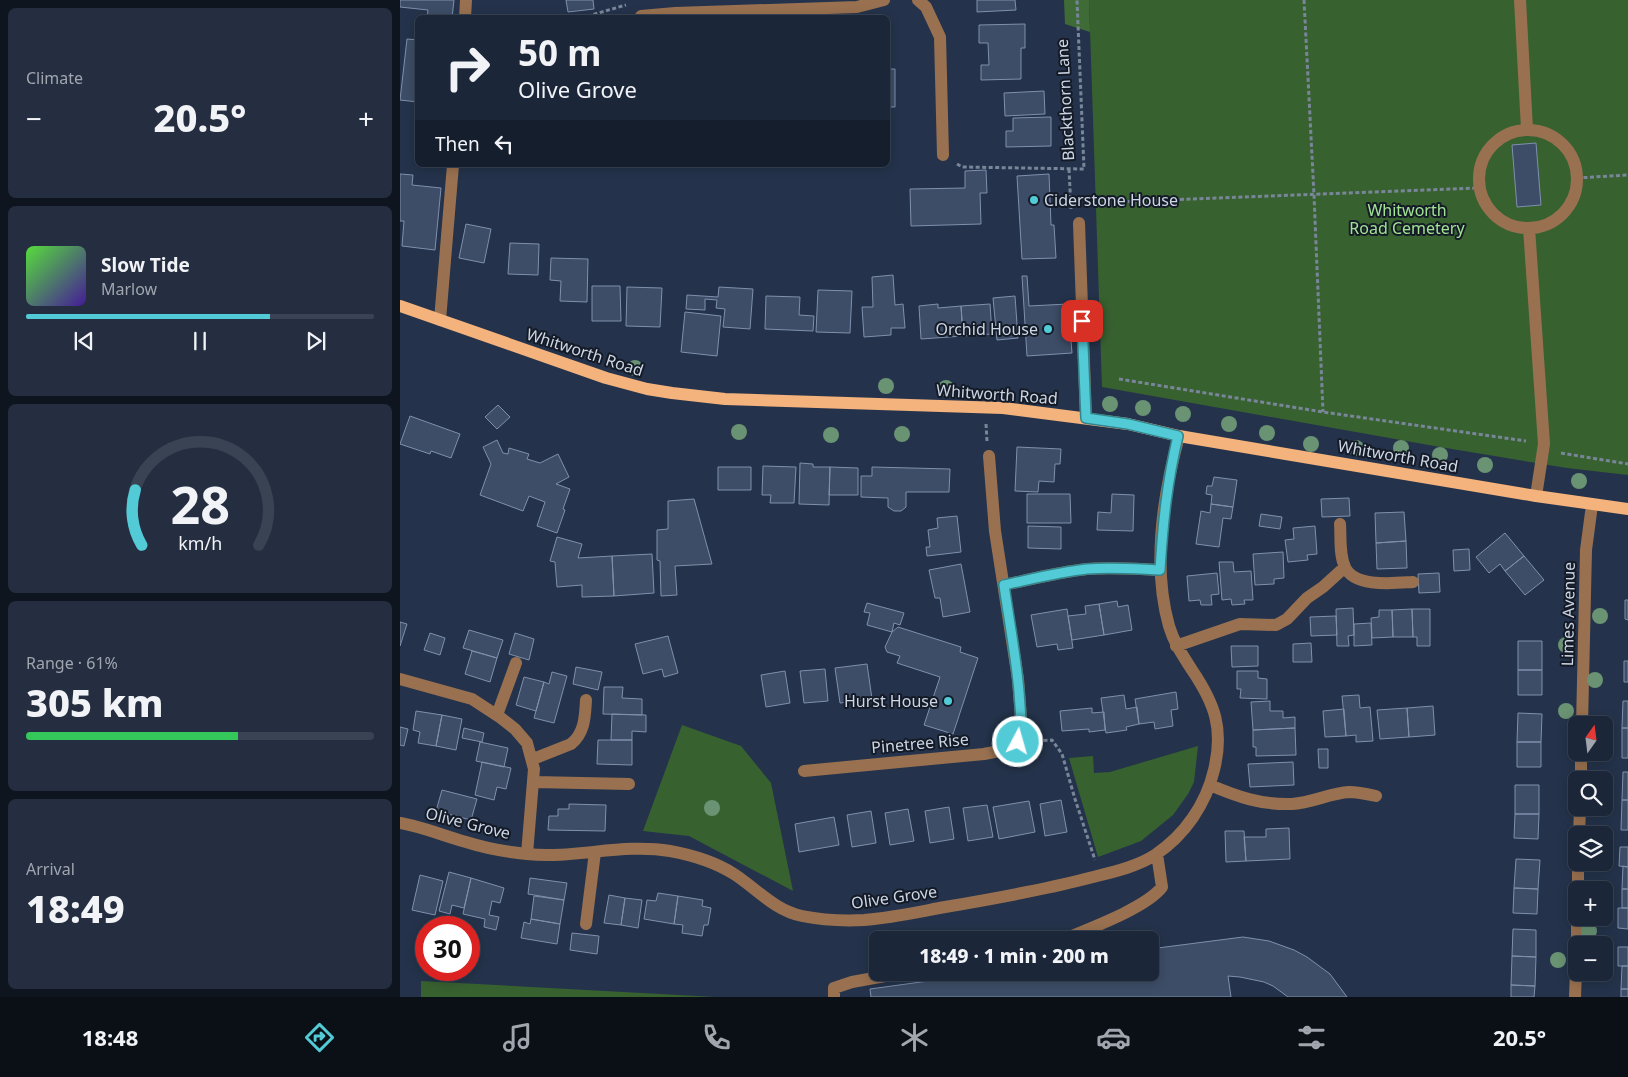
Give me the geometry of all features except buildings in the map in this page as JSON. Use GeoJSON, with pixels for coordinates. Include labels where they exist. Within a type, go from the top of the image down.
{"type":"FeatureCollection","features":[{"type":"Feature","properties":{"kind":"main road","name":"Whitworth Road"},"geometry":{"type":"LineString","coordinates":[[400,306],[606,378],[647,389],[725,399],[985,407],[1086,418],[1128,424],[1178,436],[1536,496],[1628,509]]}},
{"type":"Feature","properties":{"kind":"street"},"geometry":{"type":"LineString","coordinates":[[465,15],[466,0]]}},
{"type":"Feature","properties":{"kind":"street"},"geometry":{"type":"LineString","coordinates":[[644,15],[675,6],[857,7],[884,0]]}},
{"type":"Feature","properties":{"kind":"street"},"geometry":{"type":"LineString","coordinates":[[918,0],[926,7],[940,36],[942,155]]}},
{"type":"Feature","properties":{"kind":"street"},"geometry":{"type":"LineString","coordinates":[[1520,0],[1527,129]]}},
{"type":"Feature","properties":{"kind":"street"},"geometry":{"type":"LineString","coordinates":[[1527,129],[1542,131],[1556,138],[1567,148],[1574,162],[1577,178],[1575,193],[1569,207],[1551,222],[1529,228],[1514,226],[1500,220],[1488,209],[1481,195],[1478,180],[1480,164],[1487,151],[1497,139],[1511,132],[1527,129]]}},
{"type":"Feature","properties":{"kind":"street"},"geometry":{"type":"LineString","coordinates":[[440,320],[453,167]]}},
{"type":"Feature","properties":{"kind":"street"},"geometry":{"type":"LineString","coordinates":[[1079,223],[1086,418]]}},
{"type":"Feature","properties":{"kind":"street"},"geometry":{"type":"LineString","coordinates":[[1529,228],[1543,447],[1536,496]]}},
{"type":"Feature","properties":{"kind":"street","name":"Olive Grove"},"geometry":{"type":"LineString","coordinates":[[400,824],[468,843],[527,854],[562,856],[642,849],[686,854],[733,873],[764,898],[788,912],[807,917],[842,920],[866,920],[1053,887],[1140,864],[1157,854],[1188,825],[1210,785],[1218,752],[1219,735],[1216,717],[1202,685],[1176,646],[1164,604],[1160,570],[1163,521],[1170,467],[1178,436]]}},
{"type":"Feature","properties":{"kind":"street"},"geometry":{"type":"LineString","coordinates":[[989,456],[995,531],[1018,679],[1021,718],[1021,733],[1018,742]]}},
{"type":"Feature","properties":{"kind":"street","name":"Limes Avenue"},"geometry":{"type":"LineString","coordinates":[[1582,716],[1586,550],[1592,505]]}},
{"type":"Feature","properties":{"kind":"street"},"geometry":{"type":"LineString","coordinates":[[1340,524],[1345,567],[1355,578],[1373,583],[1413,582]]}},
{"type":"Feature","properties":{"kind":"street"},"geometry":{"type":"LineString","coordinates":[[1176,646],[1240,624],[1276,625],[1287,619],[1307,598],[1323,587],[1345,567]]}},
{"type":"Feature","properties":{"kind":"street"},"geometry":{"type":"LineString","coordinates":[[1004,585],[1063,572],[1087,569],[1125,568],[1160,570]]}},
{"type":"Feature","properties":{"kind":"street"},"geometry":{"type":"LineString","coordinates":[[498,715],[516,663]]}},
{"type":"Feature","properties":{"kind":"street","name":"Olive Grove"},"geometry":{"type":"LineString","coordinates":[[400,679],[472,699],[498,715],[528,743],[533,759],[534,782],[527,854]]}},
{"type":"Feature","properties":{"kind":"street"},"geometry":{"type":"LineString","coordinates":[[533,759],[571,744],[576,740],[581,733],[583,725],[586,700]]}},
{"type":"Feature","properties":{"kind":"street","name":"Pinetree Rise"},"geometry":{"type":"LineString","coordinates":[[804,770],[984,754],[1009,749],[1018,742]]}},
{"type":"Feature","properties":{"kind":"street"},"geometry":{"type":"LineString","coordinates":[[534,782],[629,784]]}},
{"type":"Feature","properties":{"kind":"street"},"geometry":{"type":"LineString","coordinates":[[1210,785],[1252,801],[1274,803],[1293,804],[1347,792],[1376,796]]}},
{"type":"Feature","properties":{"kind":"street"},"geometry":{"type":"LineString","coordinates":[[586,924],[595,852]]}},
{"type":"Feature","properties":{"kind":"street"},"geometry":{"type":"LineString","coordinates":[[1082,931],[1145,902],[1156,894],[1162,887],[1157,854]]}},
{"type":"Feature","properties":{"kind":"street"},"geometry":{"type":"LineString","coordinates":[[834,997],[834,988],[869,979]]}},
{"type":"Feature","properties":{"kind":"street"},"geometry":{"type":"LineString","coordinates":[[1575,997],[1576,981]]}},
{"type":"Feature","properties":{"kind":"path","name":"Blackthorn Lane"},"geometry":{"type":"LineString","coordinates":[[1076,0],[1084,168],[1068,170],[1071,220],[1079,223]]}},
{"type":"Feature","properties":{"kind":"path"},"geometry":{"type":"LineString","coordinates":[[1304,0],[1323,412]]}},
{"type":"Feature","properties":{"kind":"path"},"geometry":{"type":"LineString","coordinates":[[592,15],[639,2],[641,15]]}},
{"type":"Feature","properties":{"kind":"path"},"geometry":{"type":"LineString","coordinates":[[942,155],[962,167],[1068,170]]}},
{"type":"Feature","properties":{"kind":"path"},"geometry":{"type":"LineString","coordinates":[[1577,178],[1628,175]]}},
{"type":"Feature","properties":{"kind":"path"},"geometry":{"type":"LineString","coordinates":[[1115,202],[1479,188]]}},
{"type":"Feature","properties":{"kind":"path"},"geometry":{"type":"LineString","coordinates":[[1119,379],[1543,447],[1628,464]]}},
{"type":"Feature","properties":{"kind":"path"},"geometry":{"type":"LineString","coordinates":[[985,407],[989,456]]}},
{"type":"Feature","properties":{"kind":"path"},"geometry":{"type":"LineString","coordinates":[[1018,742],[1052,740],[1062,754],[1100,875]]}},
{"type":"Feature","properties":{"kind":"green space"},"geometry":{"type":"Polygon","coordinates":[[[1064,0],[1089,0],[1090,32],[1065,24],[1064,0]]]}},
{"type":"Feature","properties":{"kind":"green space","name":"Whitworth Road Cemetery"},"geometry":{"type":"Polygon","coordinates":[[[1089,0],[1628,0],[1628,475],[1567,468],[1440,447],[1102,387],[1089,0]]]}},
{"type":"Feature","properties":{"kind":"green space"},"geometry":{"type":"Polygon","coordinates":[[[682,725],[741,746],[771,783],[793,891],[689,836],[643,831],[682,725]]]}},
{"type":"Feature","properties":{"kind":"green space"},"geometry":{"type":"Polygon","coordinates":[[[1198,746],[1194,782],[1173,815],[1141,841],[1098,857],[1069,758],[1093,756],[1094,773],[1110,772],[1198,746]]]}},
{"type":"Feature","properties":{"kind":"green space"},"geometry":{"type":"Polygon","coordinates":[[[421,981],[715,997],[421,997],[421,981]]]}},
{"type":"Feature","properties":{"kind":"place","name":"Ciderstone House"},"geometry":{"type":"Point","coordinates":[1034,200]}},
{"type":"Feature","properties":{"kind":"place","name":"Orchid House"},"geometry":{"type":"Point","coordinates":[1048,329]}},
{"type":"Feature","properties":{"kind":"place","name":"Hurst House"},"geometry":{"type":"Point","coordinates":[948,701]}},
{"type":"Feature","properties":{"kind":"route"},"geometry":{"type":"LineString","coordinates":[[1018,742],[1021,733],[1018,679],[1004,585],[1063,572],[1087,569],[1125,568],[1160,570],[1163,521],[1170,467],[1178,436],[1128,424],[1086,418],[1082,321]]}}]}
